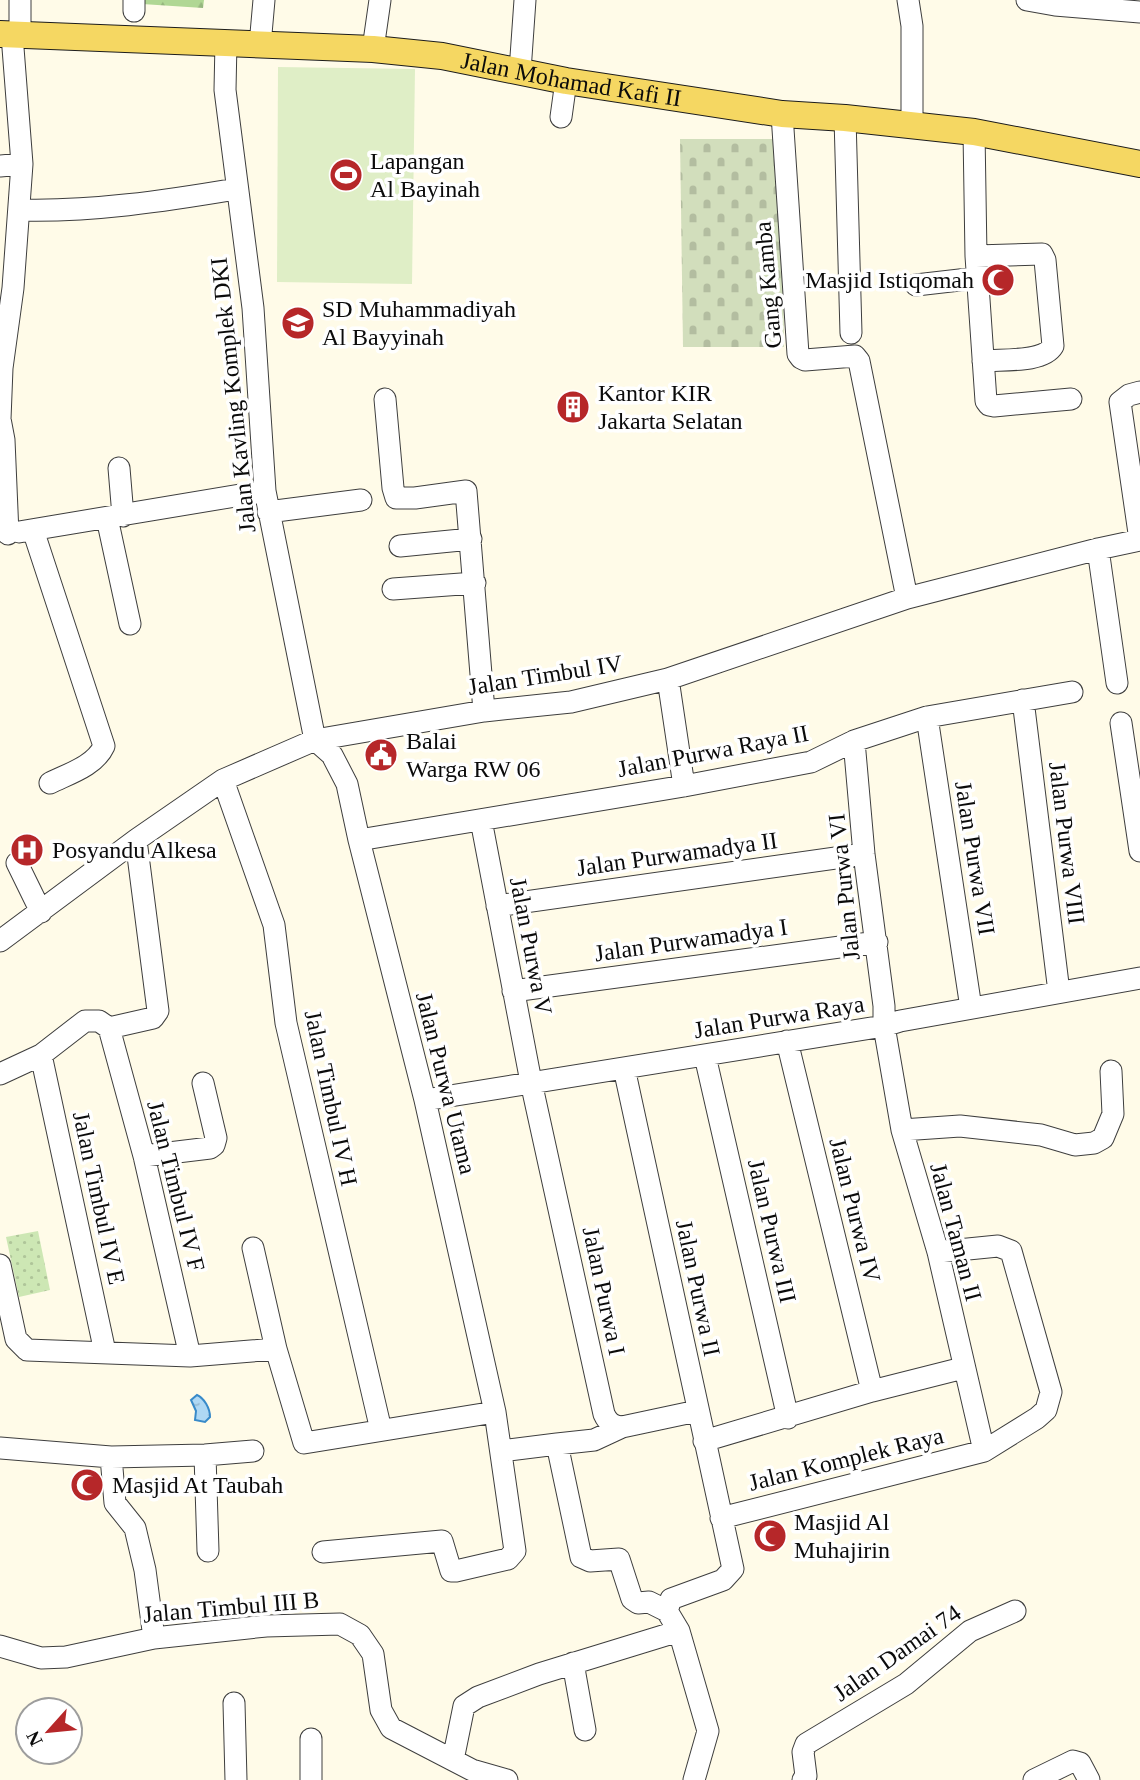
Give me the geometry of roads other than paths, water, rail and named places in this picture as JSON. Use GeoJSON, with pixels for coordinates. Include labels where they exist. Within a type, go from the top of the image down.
{"type":"FeatureCollection","features":[{"type":"Feature","properties":{"kind":"main road","name":"Jalan Mohamad Kafi II"},"geometry":{"type":"LineString","coordinates":[[15,25],[226,42],[261,25],[373,49],[520,67],[566,81],[782,114],[912,121],[1139,161]]}},
{"type":"Feature","properties":{"kind":"street"},"geometry":{"type":"LineString","coordinates":[[373,49],[380,0]]}},
{"type":"Feature","properties":{"kind":"street"},"geometry":{"type":"LineString","coordinates":[[520,67],[525,0]]}},
{"type":"Feature","properties":{"kind":"street"},"geometry":{"type":"LineString","coordinates":[[908,0],[912,26],[912,121]]}},
{"type":"Feature","properties":{"kind":"street"},"geometry":{"type":"LineString","coordinates":[[1027,0],[1140,12]]}},
{"type":"Feature","properties":{"kind":"street"},"geometry":{"type":"LineString","coordinates":[[15,25],[22,164],[19,210],[7,288],[2,368],[0,419],[4,440],[4,534],[115,517],[267,501],[361,500]]}},
{"type":"Feature","properties":{"kind":"street","name":"Jalan Kavling Komplek DKI"},"geometry":{"type":"LineString","coordinates":[[226,42],[225,90],[253,308],[267,501],[314,740]]}},
{"type":"Feature","properties":{"kind":"street"},"geometry":{"type":"LineString","coordinates":[[561,117],[566,81]]}},
{"type":"Feature","properties":{"kind":"street","name":"Gang Kamba"},"geometry":{"type":"LineString","coordinates":[[782,114],[798,354],[805,360],[855,356],[859,361],[907,598]]}},
{"type":"Feature","properties":{"kind":"street"},"geometry":{"type":"LineString","coordinates":[[845,118],[851,333]]}},
{"type":"Feature","properties":{"kind":"street"},"geometry":{"type":"LineString","coordinates":[[974,132],[976,256],[986,401],[989,405],[1071,399]]}},
{"type":"Feature","properties":{"kind":"street"},"geometry":{"type":"LineString","coordinates":[[0,166],[22,164]]}},
{"type":"Feature","properties":{"kind":"street"},"geometry":{"type":"LineString","coordinates":[[19,210],[97,207],[236,189]]}},
{"type":"Feature","properties":{"kind":"street"},"geometry":{"type":"LineString","coordinates":[[976,256],[1042,254],[1045,260],[1054,346],[1049,353],[1037,357],[982,361]]}},
{"type":"Feature","properties":{"kind":"street"},"geometry":{"type":"LineString","coordinates":[[916,285],[977,278]]}},
{"type":"Feature","properties":{"kind":"street"},"geometry":{"type":"LineString","coordinates":[[1140,393],[1129,395],[1120,402],[1140,540]]}},
{"type":"Feature","properties":{"kind":"street"},"geometry":{"type":"LineString","coordinates":[[385,399],[394,494],[402,499],[467,491],[484,711]]}},
{"type":"Feature","properties":{"kind":"street"},"geometry":{"type":"LineString","coordinates":[[119,468],[115,517],[130,624]]}},
{"type":"Feature","properties":{"kind":"street"},"geometry":{"type":"LineString","coordinates":[[33,530],[104,746],[98,756],[88,764],[50,783]]}},
{"type":"Feature","properties":{"kind":"street"},"geometry":{"type":"LineString","coordinates":[[400,546],[471,540]]}},
{"type":"Feature","properties":{"kind":"street","name":"Jalan Timbul IV"},"geometry":{"type":"LineString","coordinates":[[0,942],[136,840],[223,780],[314,740],[484,711],[571,702],[668,678],[907,598],[1140,540]]}},
{"type":"Feature","properties":{"kind":"street"},"geometry":{"type":"LineString","coordinates":[[1098,549],[1117,682]]}},
{"type":"Feature","properties":{"kind":"street"},"geometry":{"type":"LineString","coordinates":[[393,589],[475,583]]}},
{"type":"Feature","properties":{"kind":"street"},"geometry":{"type":"LineString","coordinates":[[668,678],[684,786]]}},
{"type":"Feature","properties":{"kind":"street","name":"Jalan Purwa Raya II"},"geometry":{"type":"LineString","coordinates":[[359,840],[811,762],[854,741],[927,716],[1072,692]]}},
{"type":"Feature","properties":{"kind":"street","name":"Jalan Purwa VIII"},"geometry":{"type":"LineString","coordinates":[[1023,700],[1059,992]]}},
{"type":"Feature","properties":{"kind":"street","name":"Jalan Purwa VII"},"geometry":{"type":"LineString","coordinates":[[927,716],[971,1008]]}},
{"type":"Feature","properties":{"kind":"street"},"geometry":{"type":"LineString","coordinates":[[1121,723],[1140,851]]}},
{"type":"Feature","properties":{"kind":"street","name":"Jalan Purwa Utama"},"geometry":{"type":"LineString","coordinates":[[314,740],[332,755],[347,784],[425,1100],[495,1412],[515,1551],[522,1574]]}},
{"type":"Feature","properties":{"kind":"street","name":"Jalan Purwa VI"},"geometry":{"type":"LineString","coordinates":[[854,741],[884,1026]]}},
{"type":"Feature","properties":{"kind":"street"},"geometry":{"type":"LineString","coordinates":[[811,762],[858,771]]}},
{"type":"Feature","properties":{"kind":"street","name":"Jalan Timbul IV H"},"geometry":{"type":"LineString","coordinates":[[223,780],[274,925],[286,1023],[380,1430]]}},
{"type":"Feature","properties":{"kind":"street","name":"Jalan Purwa V"},"geometry":{"type":"LineString","coordinates":[[481,820],[531,1082]]}},
{"type":"Feature","properties":{"kind":"street"},"geometry":{"type":"LineString","coordinates":[[0,1074],[41,1055],[85,1021],[99,1021],[109,1028],[153,1018],[158,1011],[136,840]]}},
{"type":"Feature","properties":{"kind":"street","name":"Jalan Purwamadya II"},"geometry":{"type":"LineString","coordinates":[[498,906],[864,854]]}},
{"type":"Feature","properties":{"kind":"street"},"geometry":{"type":"LineString","coordinates":[[17,863],[41,912]]}},
{"type":"Feature","properties":{"kind":"street","name":"Jalan Purwamadya I"},"geometry":{"type":"LineString","coordinates":[[513,991],[877,942]]}},
{"type":"Feature","properties":{"kind":"street","name":"Jalan Purwa Raya"},"geometry":{"type":"LineString","coordinates":[[425,1100],[884,1026],[1140,978]]}},
{"type":"Feature","properties":{"kind":"street","name":"Jalan Taman II"},"geometry":{"type":"LineString","coordinates":[[884,1026],[902,1130],[937,1252],[984,1451]]}},
{"type":"Feature","properties":{"kind":"street","name":"Jalan Timbul IV F"},"geometry":{"type":"LineString","coordinates":[[109,1028],[144,1156],[190,1356]]}},
{"type":"Feature","properties":{"kind":"street","name":"Jalan Purwa IV"},"geometry":{"type":"LineString","coordinates":[[787,1041],[872,1391]]}},
{"type":"Feature","properties":{"kind":"street","name":"Jalan Timbul IV E"},"geometry":{"type":"LineString","coordinates":[[41,1055],[105,1352]]}},
{"type":"Feature","properties":{"kind":"street","name":"Jalan Purwa III"},"geometry":{"type":"LineString","coordinates":[[705,1056],[788,1418]]}},
{"type":"Feature","properties":{"kind":"street","name":"Jalan Purwa II"},"geometry":{"type":"LineString","coordinates":[[624,1068],[732,1572],[723,1580],[671,1599],[667,1611]]}},
{"type":"Feature","properties":{"kind":"street"},"geometry":{"type":"LineString","coordinates":[[902,1130],[960,1126],[1041,1135],[1075,1145],[1094,1143],[1103,1138],[1112,1114],[1111,1071]]}},
{"type":"Feature","properties":{"kind":"street","name":"Jalan Purwa I"},"geometry":{"type":"LineString","coordinates":[[531,1082],[604,1414],[614,1426],[622,1427]]}},
{"type":"Feature","properties":{"kind":"street"},"geometry":{"type":"LineString","coordinates":[[144,1156],[210,1148],[214,1145],[216,1138],[203,1083]]}},
{"type":"Feature","properties":{"kind":"street","name":"Jalan Komplek Raya"},"geometry":{"type":"LineString","coordinates":[[721,1518],[984,1451],[1037,1418],[1045,1410],[1051,1392],[1011,1251],[998,1246],[937,1252]]}},
{"type":"Feature","properties":{"kind":"street"},"geometry":{"type":"LineString","coordinates":[[253,1248],[276,1349],[304,1443],[495,1412]]}},
{"type":"Feature","properties":{"kind":"street"},"geometry":{"type":"LineString","coordinates":[[0,1265],[16,1339],[27,1350],[190,1356],[276,1349]]}},
{"type":"Feature","properties":{"kind":"street"},"geometry":{"type":"LineString","coordinates":[[705,1441],[872,1391],[963,1368]]}},
{"type":"Feature","properties":{"kind":"street"},"geometry":{"type":"LineString","coordinates":[[500,1451],[594,1440],[622,1427],[697,1411]]}},
{"type":"Feature","properties":{"kind":"street"},"geometry":{"type":"LineString","coordinates":[[557,1444],[581,1557],[590,1561],[619,1559],[632,1599],[638,1603],[649,1602],[667,1611],[679,1630],[708,1731],[694,1780]]}},
{"type":"Feature","properties":{"kind":"street"},"geometry":{"type":"LineString","coordinates":[[0,1448],[111,1457],[253,1451]]}},
{"type":"Feature","properties":{"kind":"street"},"geometry":{"type":"LineString","coordinates":[[205,1455],[208,1551]]}},
{"type":"Feature","properties":{"kind":"street"},"geometry":{"type":"LineString","coordinates":[[111,1457],[115,1503],[135,1528],[145,1570],[154,1638]]}},
{"type":"Feature","properties":{"kind":"street"},"geometry":{"type":"LineString","coordinates":[[323,1552],[442,1541],[448,1566],[451,1571],[456,1572],[508,1559],[515,1551]]}},
{"type":"Feature","properties":{"kind":"street","name":"Jalan Damai 74"},"geometry":{"type":"LineString","coordinates":[[803,1780],[806,1776],[803,1752],[806,1744],[906,1684],[970,1631],[1015,1611]]}},
{"type":"Feature","properties":{"kind":"street","name":"Jalan Timbul III B"},"geometry":{"type":"LineString","coordinates":[[0,1647],[41,1658],[66,1657],[154,1638],[266,1626],[340,1624],[360,1635],[373,1654],[381,1710],[391,1728],[453,1760],[472,1775]]}},
{"type":"Feature","properties":{"kind":"street"},"geometry":{"type":"LineString","coordinates":[[453,1760],[464,1706],[478,1697],[573,1663],[679,1630]]}},
{"type":"Feature","properties":{"kind":"street"},"geometry":{"type":"LineString","coordinates":[[573,1663],[585,1730]]}},
{"type":"Feature","properties":{"kind":"street"},"geometry":{"type":"LineString","coordinates":[[234,1703],[236,1780]]}},
{"type":"Feature","properties":{"kind":"street"},"geometry":{"type":"LineString","coordinates":[[311,1739],[311,1780]]}},
{"type":"Feature","properties":{"kind":"street"},"geometry":{"type":"LineString","coordinates":[[1034,1780],[1073,1761],[1080,1763],[1089,1780]]}},
{"type":"Feature","properties":{"kind":"street"},"geometry":{"type":"LineString","coordinates":[[472,1775],[507,1780]]}},
{"type":"Feature","properties":{"kind":"water"},"geometry":{"type":"Polygon","coordinates":[[[197,1395],[209,1410],[210,1417],[205,1422],[195,1420],[196,1411],[191,1400],[197,1395]]]}},
{"type":"Feature","properties":{"kind":"place","name":"Lapangan Al Bayinah"},"geometry":{"type":"Point","coordinates":[346,175]}},
{"type":"Feature","properties":{"kind":"place","name":"Masjid Istiqomah"},"geometry":{"type":"Point","coordinates":[998,280]}},
{"type":"Feature","properties":{"kind":"place","name":"SD Muhammadiyah Al Bayyinah"},"geometry":{"type":"Point","coordinates":[298,323]}},
{"type":"Feature","properties":{"kind":"place","name":"Kantor KIR Jakarta Selatan"},"geometry":{"type":"Point","coordinates":[573,407]}},
{"type":"Feature","properties":{"kind":"place","name":"Balai Warga RW 06"},"geometry":{"type":"Point","coordinates":[381,755]}},
{"type":"Feature","properties":{"kind":"place","name":"Posyandu Alkesa"},"geometry":{"type":"Point","coordinates":[27,850]}},
{"type":"Feature","properties":{"kind":"place","name":"Masjid At Taubah"},"geometry":{"type":"Point","coordinates":[87,1485]}},
{"type":"Feature","properties":{"kind":"place","name":"Masjid Al Muhajirin"},"geometry":{"type":"Point","coordinates":[770,1536]}}]}
